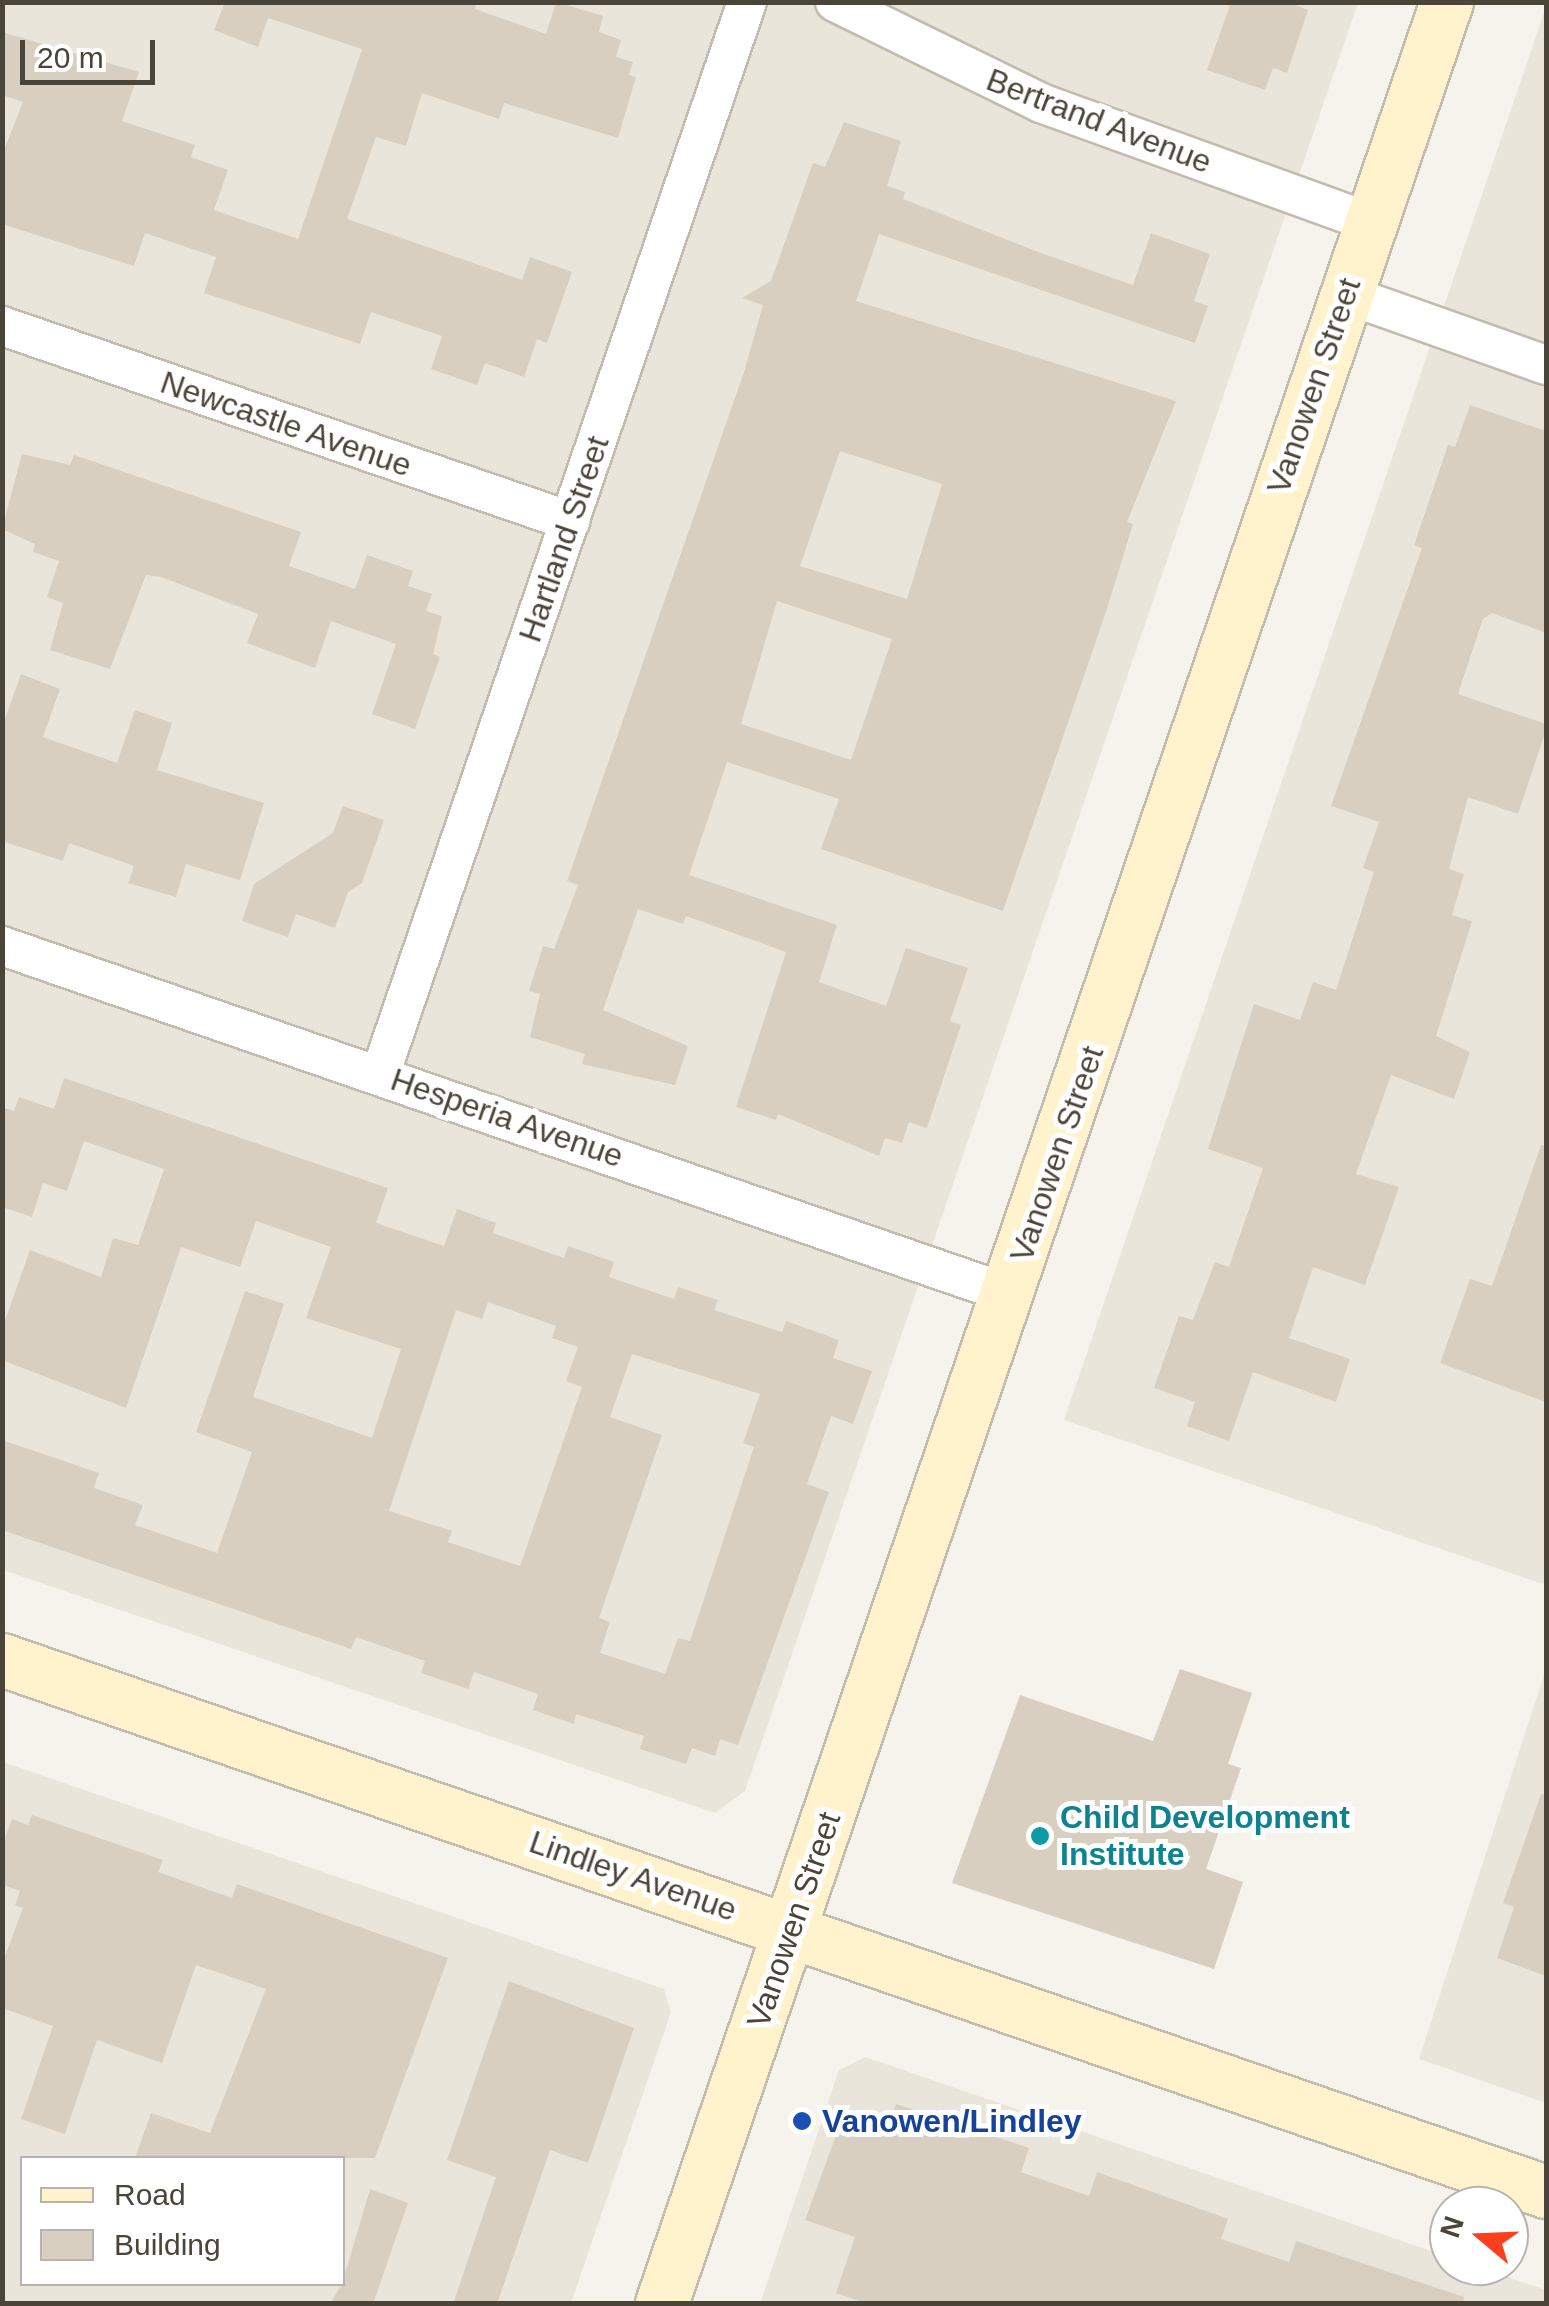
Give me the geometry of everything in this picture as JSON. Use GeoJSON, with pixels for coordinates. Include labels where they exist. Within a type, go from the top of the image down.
{"type":"FeatureCollection","features":[{"type":"Feature","properties":{"kind":"main road","name":"Vanowen Street"},"geometry":{"type":"LineString","coordinates":[[662,2304],[1010,1294],[1345,294],[1447,2]]}},
{"type":"Feature","properties":{"kind":"main road","name":"Lindley Avenue"},"geometry":{"type":"LineString","coordinates":[[2,1660],[1546,2192]]}},
{"type":"Feature","properties":{"kind":"street","name":"Hartland Street"},"geometry":{"type":"LineString","coordinates":[[380,1075],[747,2]]}},
{"type":"Feature","properties":{"kind":"street","name":"Bertrand Avenue"},"geometry":{"type":"LineString","coordinates":[[835,2],[1041,103],[1370,222]]}},
{"type":"Feature","properties":{"kind":"street"},"geometry":{"type":"LineString","coordinates":[[1345,294],[1546,364]]}},
{"type":"Feature","properties":{"kind":"street","name":"Newcastle Avenue"},"geometry":{"type":"LineString","coordinates":[[2,326],[570,521]]}},
{"type":"Feature","properties":{"kind":"street","name":"Hesperia Avenue"},"geometry":{"type":"LineString","coordinates":[[2,946],[1010,1294]]}},
{"type":"Feature","properties":{"kind":"shaded area"},"geometry":{"type":"Polygon","coordinates":[[[3,3],[1358,3],[745,1791],[715,1813],[3,1570],[3,3]]]}},
{"type":"Feature","properties":{"kind":"shaded area"},"geometry":{"type":"Polygon","coordinates":[[[1546,7],[1546,1585],[1064,1420],[1546,7]]]}},
{"type":"Feature","properties":{"kind":"shaded area"},"geometry":{"type":"Polygon","coordinates":[[[1546,1669],[1546,2103],[1419,2059],[1546,1669]]]}},
{"type":"Feature","properties":{"kind":"shaded area"},"geometry":{"type":"Polygon","coordinates":[[[3,1762],[664,1989],[671,2012],[571,2303],[3,2304],[3,1762]]]}},
{"type":"Feature","properties":{"kind":"shaded area"},"geometry":{"type":"Polygon","coordinates":[[[865,2057],[1429,2250],[1429,2286],[1529,2284],[1546,2290],[1546,2304],[760,2304],[839,2070],[865,2057]]]}},
{"type":"Feature","properties":{"kind":"building"},"geometry":{"type":"Polygon","coordinates":[[[225,2],[477,2],[475,9],[546,34],[556,2],[603,16],[599,32],[621,40],[616,57],[633,62],[629,75],[636,77],[618,138],[504,103],[499,119],[422,93],[406,146],[376,137],[347,219],[522,280],[530,257],[572,272],[547,343],[537,339],[524,377],[485,363],[477,385],[431,369],[442,336],[371,312],[360,344],[204,293],[216,257],[145,233],[134,266],[2,224],[2,155],[23,102],[2,95],[2,32],[139,72],[122,121],[195,145],[191,157],[228,170],[214,210],[298,239],[362,49],[268,18],[258,47],[214,30],[225,2]]]}},
{"type":"Feature","properties":{"kind":"building"},"geometry":{"type":"Polygon","coordinates":[[[1231,2],[1287,2],[1308,10],[1287,73],[1273,68],[1265,90],[1207,70],[1231,2]]]}},
{"type":"Feature","properties":{"kind":"building"},"geometry":{"type":"Polygon","coordinates":[[[844,122],[901,141],[887,186],[905,192],[903,199],[1041,253],[1133,285],[1151,233],[1210,254],[1194,301],[1208,306],[1195,343],[879,234],[856,301],[1176,401],[1127,522],[1133,524],[1106,612],[1003,911],[821,849],[839,799],[727,762],[689,875],[837,925],[819,982],[886,1006],[906,948],[968,968],[950,1021],[961,1025],[927,1128],[909,1122],[902,1143],[885,1138],[879,1156],[778,1114],[776,1120],[736,1107],[786,952],[686,916],[683,924],[638,909],[603,1010],[688,1046],[675,1085],[582,1064],[585,1054],[530,1037],[540,994],[529,991],[543,946],[554,949],[578,885],[567,881],[744,372],[763,305],[742,298],[771,281],[813,163],[825,167],[844,122]],[[840,451],[800,566],[907,599],[942,484],[840,451]],[[777,601],[741,724],[851,760],[892,639],[777,601]]]}},
{"type":"Feature","properties":{"kind":"building"},"geometry":{"type":"Polygon","coordinates":[[[1470,405],[1546,431],[1546,633],[1492,613],[1483,619],[1458,694],[1546,724],[1546,730],[1518,814],[1468,797],[1449,869],[1464,874],[1452,915],[1472,921],[1436,1036],[1470,1052],[1454,1099],[1391,1075],[1356,1174],[1399,1187],[1365,1285],[1313,1267],[1289,1338],[1350,1359],[1336,1402],[1253,1372],[1229,1441],[1187,1426],[1195,1402],[1154,1388],[1179,1316],[1193,1320],[1215,1262],[1229,1267],[1263,1168],[1208,1149],[1254,1004],[1300,1020],[1313,982],[1336,990],[1374,872],[1363,868],[1379,822],[1331,806],[1422,548],[1414,545],[1448,445],[1455,447],[1470,405]]]}},
{"type":"Feature","properties":{"kind":"building"},"geometry":{"type":"Polygon","coordinates":[[[22,454],[70,465],[74,455],[301,532],[289,566],[355,589],[367,555],[413,571],[408,586],[432,594],[426,611],[442,616],[433,654],[440,657],[415,729],[372,714],[396,644],[331,621],[315,668],[247,643],[258,614],[161,577],[146,575],[110,669],[50,650],[63,603],[47,597],[59,561],[33,552],[35,544],[2,529],[22,454]]]}},
{"type":"Feature","properties":{"kind":"building"},"geometry":{"type":"Polygon","coordinates":[[[21,674],[60,689],[43,737],[117,763],[135,710],[172,723],[157,770],[264,803],[240,880],[186,864],[176,897],[128,883],[134,866],[69,843],[63,861],[2,841],[2,727],[21,674]]]}},
{"type":"Feature","properties":{"kind":"building"},"geometry":{"type":"Polygon","coordinates":[[[343,806],[384,820],[362,883],[348,892],[335,928],[296,914],[288,937],[242,921],[254,884],[333,833],[343,806]]]}},
{"type":"Feature","properties":{"kind":"building"},"geometry":{"type":"Polygon","coordinates":[[[64,1078],[388,1188],[376,1223],[444,1246],[457,1209],[496,1223],[493,1233],[564,1258],[568,1246],[614,1262],[609,1277],[674,1299],[678,1287],[718,1300],[714,1310],[782,1332],[786,1321],[839,1340],[833,1358],[872,1371],[853,1424],[831,1416],[807,1484],[829,1492],[738,1745],[720,1739],[715,1756],[692,1748],[686,1764],[640,1749],[644,1736],[576,1714],[574,1724],[533,1710],[538,1694],[474,1672],[468,1689],[421,1673],[425,1661],[356,1637],[351,1649],[2,1530],[2,1440],[99,1473],[94,1488],[143,1505],[135,1525],[217,1553],[252,1452],[196,1432],[245,1291],[284,1304],[253,1397],[372,1438],[401,1349],[306,1318],[331,1247],[256,1221],[240,1267],[181,1247],[126,1408],[2,1360],[2,1329],[30,1250],[101,1277],[113,1238],[138,1245],[164,1169],[84,1141],[67,1191],[43,1183],[32,1217],[2,1207],[2,1107],[14,1111],[19,1097],[54,1109],[64,1078]],[[488,1302],[482,1319],[456,1310],[389,1511],[452,1531],[448,1542],[520,1566],[582,1387],[566,1381],[578,1347],[552,1338],[556,1326],[488,1302]],[[632,1354],[610,1417],[662,1435],[599,1618],[610,1622],[600,1653],[665,1674],[678,1638],[690,1641],[754,1447],[743,1443],[760,1394],[632,1354]]]}},
{"type":"Feature","properties":{"kind":"building"},"geometry":{"type":"Polygon","coordinates":[[[1541,1145],[1546,1146],[1546,1402],[1440,1363],[1470,1279],[1492,1286],[1541,1145]]]}},
{"type":"Feature","properties":{"kind":"building"},"geometry":{"type":"Polygon","coordinates":[[[1180,1669],[1252,1693],[1228,1764],[1241,1768],[1206,1869],[1243,1882],[1214,1969],[952,1883],[1020,1695],[1153,1741],[1180,1669]]]}},
{"type":"Feature","properties":{"kind":"building"},"geometry":{"type":"Polygon","coordinates":[[[1541,1794],[1546,1795],[1546,1976],[1497,1958],[1514,1907],[1503,1903],[1541,1794]]]}},
{"type":"Feature","properties":{"kind":"building"},"geometry":{"type":"Polygon","coordinates":[[[32,1815],[163,1860],[158,1872],[232,1898],[237,1884],[448,1958],[375,2158],[136,2156],[151,2113],[210,2133],[266,1989],[196,1965],[162,2063],[97,2040],[65,2134],[21,2119],[53,2026],[2,2008],[2,1964],[23,1908],[15,1905],[20,1891],[2,1885],[2,1846],[12,1819],[28,1825],[32,1815]]]}},
{"type":"Feature","properties":{"kind":"building"},"geometry":{"type":"Polygon","coordinates":[[[509,1981],[634,2028],[588,2163],[550,2150],[497,2304],[453,2304],[496,2177],[447,2160],[509,1981]]]}},
{"type":"Feature","properties":{"kind":"building"},"geometry":{"type":"Polygon","coordinates":[[[896,2104],[1029,2148],[1021,2172],[1089,2196],[1097,2172],[1228,2219],[1221,2239],[1289,2262],[1296,2241],[1464,2297],[1463,2304],[868,2304],[836,2293],[855,2237],[805,2220],[845,2111],[889,2125],[896,2104]]]}},
{"type":"Feature","properties":{"kind":"building"},"geometry":{"type":"Polygon","coordinates":[[[370,2189],[408,2203],[373,2304],[330,2304],[341,2286],[345,2286],[345,2274],[370,2189]]]}},
{"type":"Feature","properties":{"kind":"place","name":"Child Development Institute"},"geometry":{"type":"Point","coordinates":[1040,1836]}},
{"type":"Feature","properties":{"kind":"place","name":"Vanowen/Lindley"},"geometry":{"type":"Point","coordinates":[802,2121]}}]}
